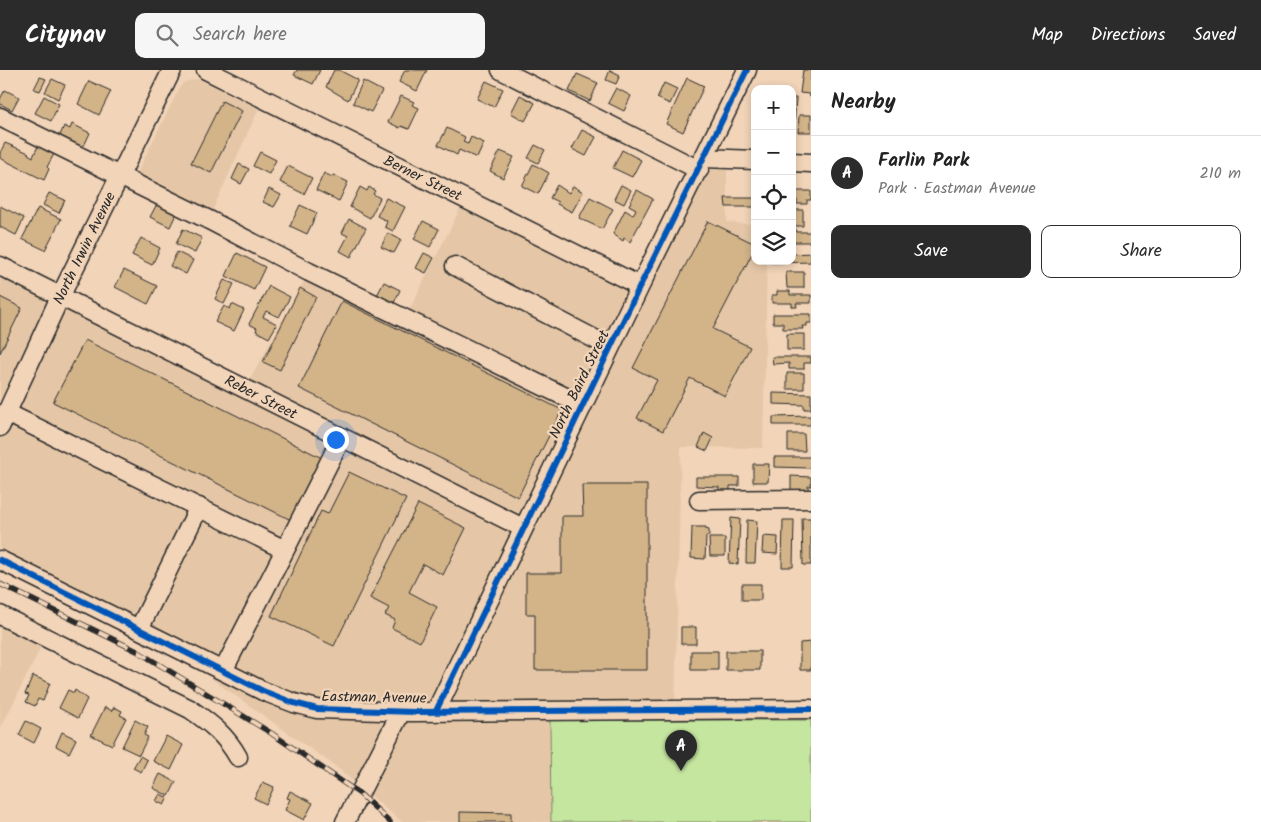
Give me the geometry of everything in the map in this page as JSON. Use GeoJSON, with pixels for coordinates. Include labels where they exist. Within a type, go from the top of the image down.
{"type":"FeatureCollection","features":[{"type":"Feature","properties":{"kind":"street","name":"North Irwin Avenue"},"geometry":{"type":"LineString","coordinates":[[2,421],[60,296],[172,70]]}},
{"type":"Feature","properties":{"kind":"street","name":"Berner Street"},"geometry":{"type":"LineString","coordinates":[[206,70],[640,286]]}},
{"type":"Feature","properties":{"kind":"street"},"geometry":{"type":"LineString","coordinates":[[501,70],[702,164],[751,160]]}},
{"type":"Feature","properties":{"kind":"street","name":"North Baird Street"},"geometry":{"type":"LineString","coordinates":[[436,711],[582,405],[747,70]]}},
{"type":"Feature","properties":{"kind":"street"},"geometry":{"type":"LineString","coordinates":[[0,117],[309,272],[582,405]]}},
{"type":"Feature","properties":{"kind":"street"},"geometry":{"type":"LineString","coordinates":[[796,162],[811,162]]}},
{"type":"Feature","properties":{"kind":"street","name":"Reber Street"},"geometry":{"type":"LineString","coordinates":[[0,266],[523,528]]}},
{"type":"Feature","properties":{"kind":"street"},"geometry":{"type":"LineString","coordinates":[[455,266],[610,348]]}},
{"type":"Feature","properties":{"kind":"street"},"geometry":{"type":"LineString","coordinates":[[2,421],[199,508],[285,550]]}},
{"type":"Feature","properties":{"kind":"street"},"geometry":{"type":"LineString","coordinates":[[223,671],[342,438]]}},
{"type":"Feature","properties":{"kind":"street"},"geometry":{"type":"LineString","coordinates":[[699,500],[811,499]]}},
{"type":"Feature","properties":{"kind":"street"},"geometry":{"type":"LineString","coordinates":[[139,629],[199,508]]}},
{"type":"Feature","properties":{"kind":"street","name":"Eastman Avenue"},"geometry":{"type":"LineString","coordinates":[[0,560],[263,691],[294,703],[317,709],[401,712],[811,709]]}},
{"type":"Feature","properties":{"kind":"street"},"geometry":{"type":"LineString","coordinates":[[0,615],[190,709],[214,725],[225,736],[238,756]]}},
{"type":"Feature","properties":{"kind":"street"},"geometry":{"type":"LineString","coordinates":[[345,822],[401,712]]}},
{"type":"Feature","properties":{"kind":"shaded area"},"geometry":{"type":"Polygon","coordinates":[[[198,79],[259,108],[210,216],[134,179],[180,87],[184,82],[198,79]]]}},
{"type":"Feature","properties":{"kind":"shaded area"},"geometry":{"type":"Polygon","coordinates":[[[704,158],[727,159],[727,222],[751,225],[751,265],[767,265],[763,448],[681,447],[675,710],[550,720],[551,822],[402,822],[335,766],[213,680],[217,668],[0,560],[0,266],[245,389],[309,272],[405,318],[465,199],[640,286],[704,158]]]}},
{"type":"Feature","properties":{"kind":"shaded area"},"geometry":{"type":"Polygon","coordinates":[[[0,615],[46,637],[0,730],[0,615]]]}},
{"type":"Feature","properties":{"kind":"green space"},"geometry":{"type":"Polygon","coordinates":[[[550,720],[811,720],[811,822],[551,822],[550,720]]]}},
{"type":"Feature","properties":{"kind":"building"},"geometry":{"type":"Polygon","coordinates":[[[297,70],[320,70],[313,84],[294,75],[297,70]]]}},
{"type":"Feature","properties":{"kind":"building"},"geometry":{"type":"Polygon","coordinates":[[[334,70],[339,70],[358,80],[348,100],[326,87],[334,70]]]}},
{"type":"Feature","properties":{"kind":"building"},"geometry":{"type":"Polygon","coordinates":[[[405,70],[427,70],[417,91],[399,82],[405,70]]]}},
{"type":"Feature","properties":{"kind":"building"},"geometry":{"type":"Polygon","coordinates":[[[610,70],[620,75],[616,84],[606,80],[610,70]]]}},
{"type":"Feature","properties":{"kind":"building"},"geometry":{"type":"Polygon","coordinates":[[[803,70],[811,70],[811,97],[809,94],[800,93],[803,70]]]}},
{"type":"Feature","properties":{"kind":"building"},"geometry":{"type":"Polygon","coordinates":[[[577,74],[598,83],[590,101],[569,91],[577,74]]]}},
{"type":"Feature","properties":{"kind":"building"},"geometry":{"type":"Polygon","coordinates":[[[40,77],[46,79],[40,91],[34,89],[40,77]]]}},
{"type":"Feature","properties":{"kind":"building"},"geometry":{"type":"Polygon","coordinates":[[[687,78],[704,86],[683,132],[666,124],[687,78]]]}},
{"type":"Feature","properties":{"kind":"building"},"geometry":{"type":"Polygon","coordinates":[[[52,79],[65,85],[58,99],[45,92],[52,79]]]}},
{"type":"Feature","properties":{"kind":"building"},"geometry":{"type":"Polygon","coordinates":[[[89,81],[111,91],[99,115],[78,104],[89,81]]]}},
{"type":"Feature","properties":{"kind":"building"},"geometry":{"type":"Polygon","coordinates":[[[363,81],[382,91],[371,112],[353,103],[363,81]]]}},
{"type":"Feature","properties":{"kind":"building"},"geometry":{"type":"Polygon","coordinates":[[[486,81],[503,89],[494,107],[477,99],[486,81]]]}},
{"type":"Feature","properties":{"kind":"building"},"geometry":{"type":"Polygon","coordinates":[[[664,83],[677,89],[670,104],[657,98],[664,83]]]}},
{"type":"Feature","properties":{"kind":"building"},"geometry":{"type":"Polygon","coordinates":[[[616,88],[631,96],[624,111],[608,103],[616,88]]]}},
{"type":"Feature","properties":{"kind":"building"},"geometry":{"type":"Polygon","coordinates":[[[5,90],[19,97],[12,110],[0,104],[0,99],[5,90]]]}},
{"type":"Feature","properties":{"kind":"building"},"geometry":{"type":"Polygon","coordinates":[[[520,95],[535,103],[525,121],[511,113],[520,95]]]}},
{"type":"Feature","properties":{"kind":"building"},"geometry":{"type":"Polygon","coordinates":[[[44,96],[59,104],[51,121],[35,113],[44,96]]]}},
{"type":"Feature","properties":{"kind":"building"},"geometry":{"type":"Polygon","coordinates":[[[401,96],[414,102],[412,105],[419,108],[409,129],[401,126],[400,128],[388,122],[401,96]]]}},
{"type":"Feature","properties":{"kind":"building"},"geometry":{"type":"Polygon","coordinates":[[[222,101],[242,111],[211,173],[191,163],[222,101]]]}},
{"type":"Feature","properties":{"kind":"building"},"geometry":{"type":"Polygon","coordinates":[[[799,115],[811,115],[811,132],[798,132],[799,115]]]}},
{"type":"Feature","properties":{"kind":"building"},"geometry":{"type":"Polygon","coordinates":[[[72,124],[90,133],[81,152],[58,140],[64,126],[70,129],[72,124]]]}},
{"type":"Feature","properties":{"kind":"building"},"geometry":{"type":"Polygon","coordinates":[[[447,128],[465,137],[463,142],[468,144],[471,137],[484,143],[477,158],[459,150],[457,155],[438,145],[447,128]]]}},
{"type":"Feature","properties":{"kind":"building"},"geometry":{"type":"Polygon","coordinates":[[[582,130],[596,137],[586,156],[572,149],[582,130]]]}},
{"type":"Feature","properties":{"kind":"building"},"geometry":{"type":"Polygon","coordinates":[[[5,143],[29,153],[33,157],[38,146],[54,154],[47,167],[49,169],[44,180],[0,158],[0,153],[5,143]]]}},
{"type":"Feature","properties":{"kind":"building"},"geometry":{"type":"Polygon","coordinates":[[[535,145],[545,150],[538,163],[528,158],[535,145]]]}},
{"type":"Feature","properties":{"kind":"building"},"geometry":{"type":"Polygon","coordinates":[[[622,150],[641,160],[632,177],[613,168],[622,150]]]}},
{"type":"Feature","properties":{"kind":"building"},"geometry":{"type":"Polygon","coordinates":[[[500,151],[514,157],[503,178],[490,171],[500,151]]]}},
{"type":"Feature","properties":{"kind":"building"},"geometry":{"type":"Polygon","coordinates":[[[260,152],[276,160],[269,174],[253,166],[260,152]]]}},
{"type":"Feature","properties":{"kind":"building"},"geometry":{"type":"Polygon","coordinates":[[[239,164],[249,169],[241,184],[232,179],[239,164]]]}},
{"type":"Feature","properties":{"kind":"building"},"geometry":{"type":"Polygon","coordinates":[[[533,164],[549,173],[538,194],[522,186],[533,164]]]}},
{"type":"Feature","properties":{"kind":"building"},"geometry":{"type":"Polygon","coordinates":[[[288,166],[312,178],[304,194],[280,182],[288,166]]]}},
{"type":"Feature","properties":{"kind":"building"},"geometry":{"type":"Polygon","coordinates":[[[324,173],[348,182],[339,201],[316,190],[324,173]]]}},
{"type":"Feature","properties":{"kind":"building"},"geometry":{"type":"Polygon","coordinates":[[[557,185],[569,193],[573,186],[583,192],[572,212],[550,198],[557,185]]]}},
{"type":"Feature","properties":{"kind":"building"},"geometry":{"type":"Polygon","coordinates":[[[621,185],[631,190],[624,204],[614,199],[621,185]]]}},
{"type":"Feature","properties":{"kind":"building"},"geometry":{"type":"Polygon","coordinates":[[[360,187],[367,191],[369,187],[375,191],[373,194],[380,198],[370,218],[350,207],[360,187]]]}},
{"type":"Feature","properties":{"kind":"building"},"geometry":{"type":"Polygon","coordinates":[[[269,189],[281,195],[274,207],[263,202],[269,189]]]}},
{"type":"Feature","properties":{"kind":"building"},"geometry":{"type":"Polygon","coordinates":[[[637,190],[653,199],[630,242],[624,238],[623,241],[613,234],[625,210],[633,215],[636,209],[629,205],[637,190]]]}},
{"type":"Feature","properties":{"kind":"building"},"geometry":{"type":"Polygon","coordinates":[[[796,191],[811,191],[811,200],[807,200],[807,204],[797,204],[796,191]]]}},
{"type":"Feature","properties":{"kind":"building"},"geometry":{"type":"Polygon","coordinates":[[[49,193],[65,200],[59,213],[43,205],[49,193]]]}},
{"type":"Feature","properties":{"kind":"building"},"geometry":{"type":"Polygon","coordinates":[[[590,197],[613,209],[602,229],[579,218],[590,197]]]}},
{"type":"Feature","properties":{"kind":"building"},"geometry":{"type":"Polygon","coordinates":[[[386,198],[405,207],[393,231],[385,227],[387,221],[377,216],[386,198]]]}},
{"type":"Feature","properties":{"kind":"building"},"geometry":{"type":"Polygon","coordinates":[[[725,198],[751,198],[751,207],[726,207],[725,198]]]}},
{"type":"Feature","properties":{"kind":"building"},"geometry":{"type":"Polygon","coordinates":[[[159,200],[178,210],[170,227],[150,217],[159,200]]]}},
{"type":"Feature","properties":{"kind":"building"},"geometry":{"type":"Polygon","coordinates":[[[300,205],[317,213],[307,234],[290,226],[300,205]]]}},
{"type":"Feature","properties":{"kind":"building"},"geometry":{"type":"Polygon","coordinates":[[[0,206],[24,218],[16,235],[0,227],[0,206]]]}},
{"type":"Feature","properties":{"kind":"building"},"geometry":{"type":"Polygon","coordinates":[[[38,208],[61,219],[45,250],[22,239],[38,208]]]}},
{"type":"Feature","properties":{"kind":"building"},"geometry":{"type":"Polygon","coordinates":[[[796,210],[803,210],[803,226],[796,226],[796,210]]]}},
{"type":"Feature","properties":{"kind":"building"},"geometry":{"type":"Polygon","coordinates":[[[349,219],[366,228],[351,257],[340,251],[348,236],[342,233],[349,219]]]}},
{"type":"Feature","properties":{"kind":"building"},"geometry":{"type":"Polygon","coordinates":[[[423,221],[439,229],[430,247],[414,239],[423,221]]]}},
{"type":"Feature","properties":{"kind":"building"},"geometry":{"type":"Polygon","coordinates":[[[708,221],[751,242],[751,256],[713,329],[750,347],[725,396],[690,378],[663,431],[637,418],[657,380],[633,368],[708,221]]]}},
{"type":"Feature","properties":{"kind":"building"},"geometry":{"type":"Polygon","coordinates":[[[183,229],[202,238],[195,253],[176,244],[183,229]]]}},
{"type":"Feature","properties":{"kind":"building"},"geometry":{"type":"Polygon","coordinates":[[[796,232],[811,232],[811,242],[796,242],[796,232]]]}},
{"type":"Feature","properties":{"kind":"building"},"geometry":{"type":"Polygon","coordinates":[[[388,233],[401,240],[394,253],[381,247],[388,233]]]}},
{"type":"Feature","properties":{"kind":"building"},"geometry":{"type":"Polygon","coordinates":[[[141,238],[160,248],[152,265],[132,255],[141,238]]]}},
{"type":"Feature","properties":{"kind":"building"},"geometry":{"type":"Polygon","coordinates":[[[177,252],[193,260],[186,274],[170,266],[177,252]]]}},
{"type":"Feature","properties":{"kind":"building"},"geometry":{"type":"Polygon","coordinates":[[[237,253],[265,267],[254,290],[226,276],[237,253]]]}},
{"type":"Feature","properties":{"kind":"building"},"geometry":{"type":"Polygon","coordinates":[[[424,253],[434,258],[426,273],[416,268],[424,253]]]}},
{"type":"Feature","properties":{"kind":"building"},"geometry":{"type":"Polygon","coordinates":[[[811,253],[811,262],[796,262],[796,254],[811,253]]]}},
{"type":"Feature","properties":{"kind":"building"},"geometry":{"type":"Polygon","coordinates":[[[124,270],[157,286],[148,304],[115,287],[124,270]]]}},
{"type":"Feature","properties":{"kind":"building"},"geometry":{"type":"Polygon","coordinates":[[[786,272],[804,272],[804,288],[787,288],[786,272]]]}},
{"type":"Feature","properties":{"kind":"building"},"geometry":{"type":"Polygon","coordinates":[[[224,280],[234,284],[224,304],[215,299],[224,280]]]}},
{"type":"Feature","properties":{"kind":"building"},"geometry":{"type":"Polygon","coordinates":[[[384,282],[400,290],[393,305],[376,297],[384,282]]]}},
{"type":"Feature","properties":{"kind":"building"},"geometry":{"type":"Polygon","coordinates":[[[269,286],[290,297],[279,317],[266,311],[263,317],[277,324],[269,338],[256,331],[257,328],[249,324],[269,286]]]}},
{"type":"Feature","properties":{"kind":"building"},"geometry":{"type":"Polygon","coordinates":[[[300,288],[316,297],[280,370],[263,362],[300,288]]]}},
{"type":"Feature","properties":{"kind":"building"},"geometry":{"type":"Polygon","coordinates":[[[777,291],[790,291],[790,295],[811,295],[811,303],[796,303],[797,307],[792,307],[792,303],[772,303],[772,295],[777,295],[777,291]]]}},
{"type":"Feature","properties":{"kind":"building"},"geometry":{"type":"Polygon","coordinates":[[[0,297],[22,308],[0,353],[0,297]]]}},
{"type":"Feature","properties":{"kind":"building"},"geometry":{"type":"Polygon","coordinates":[[[342,301],[562,410],[518,497],[299,388],[342,301]]]}},
{"type":"Feature","properties":{"kind":"building"},"geometry":{"type":"Polygon","coordinates":[[[232,304],[244,310],[234,331],[215,322],[224,306],[230,309],[232,304]]]}},
{"type":"Feature","properties":{"kind":"building"},"geometry":{"type":"Polygon","coordinates":[[[773,314],[811,314],[811,323],[807,323],[807,326],[802,326],[803,329],[783,329],[783,323],[773,323],[773,314]]]}},
{"type":"Feature","properties":{"kind":"building"},"geometry":{"type":"Polygon","coordinates":[[[787,334],[804,334],[804,350],[787,350],[787,334]]]}},
{"type":"Feature","properties":{"kind":"building"},"geometry":{"type":"Polygon","coordinates":[[[85,340],[322,458],[291,520],[53,402],[85,340]]]}},
{"type":"Feature","properties":{"kind":"building"},"geometry":{"type":"Polygon","coordinates":[[[772,357],[811,357],[811,363],[804,363],[804,369],[789,369],[789,363],[773,364],[772,357]]]}},
{"type":"Feature","properties":{"kind":"building"},"geometry":{"type":"Polygon","coordinates":[[[787,373],[804,373],[804,389],[787,389],[787,373]]]}},
{"type":"Feature","properties":{"kind":"building"},"geometry":{"type":"Polygon","coordinates":[[[773,393],[811,394],[811,409],[804,409],[804,405],[773,404],[773,393]]]}},
{"type":"Feature","properties":{"kind":"building"},"geometry":{"type":"Polygon","coordinates":[[[811,416],[811,425],[773,425],[773,417],[811,416]]]}},
{"type":"Feature","properties":{"kind":"building"},"geometry":{"type":"Polygon","coordinates":[[[704,433],[713,438],[707,451],[698,447],[704,433]]]}},
{"type":"Feature","properties":{"kind":"building"},"geometry":{"type":"Polygon","coordinates":[[[788,434],[804,434],[805,451],[788,451],[788,434]]]}},
{"type":"Feature","properties":{"kind":"building"},"geometry":{"type":"Polygon","coordinates":[[[774,457],[811,457],[811,468],[774,467],[774,457]]]}},
{"type":"Feature","properties":{"kind":"building"},"geometry":{"type":"Polygon","coordinates":[[[753,464],[769,464],[768,482],[753,482],[753,464]]]}},
{"type":"Feature","properties":{"kind":"building"},"geometry":{"type":"Polygon","coordinates":[[[349,472],[406,499],[334,646],[271,616],[321,511],[328,514],[349,472]]]}},
{"type":"Feature","properties":{"kind":"building"},"geometry":{"type":"Polygon","coordinates":[[[791,476],[811,477],[811,486],[808,486],[808,491],[791,491],[791,476]]]}},
{"type":"Feature","properties":{"kind":"building"},"geometry":{"type":"Polygon","coordinates":[[[696,477],[739,477],[739,486],[730,486],[730,491],[719,491],[719,487],[696,486],[696,477]]]}},
{"type":"Feature","properties":{"kind":"building"},"geometry":{"type":"Polygon","coordinates":[[[582,485],[647,485],[647,670],[535,670],[535,614],[526,614],[526,573],[562,573],[562,516],[583,516],[582,485]]]}},
{"type":"Feature","properties":{"kind":"building"},"geometry":{"type":"Polygon","coordinates":[[[418,504],[466,528],[443,575],[423,564],[409,592],[437,607],[420,642],[392,628],[395,620],[385,615],[389,608],[370,598],[418,504]]]}},
{"type":"Feature","properties":{"kind":"building"},"geometry":{"type":"Polygon","coordinates":[[[731,518],[740,519],[738,564],[729,563],[731,518]]]}},
{"type":"Feature","properties":{"kind":"building"},"geometry":{"type":"Polygon","coordinates":[[[802,518],[811,518],[811,565],[803,565],[802,518]]]}},
{"type":"Feature","properties":{"kind":"building"},"geometry":{"type":"Polygon","coordinates":[[[747,520],[757,521],[755,563],[746,563],[747,520]]]}},
{"type":"Feature","properties":{"kind":"building"},"geometry":{"type":"Polygon","coordinates":[[[783,520],[794,520],[793,567],[782,567],[783,520]]]}},
{"type":"Feature","properties":{"kind":"building"},"geometry":{"type":"Polygon","coordinates":[[[692,527],[706,527],[709,530],[709,536],[706,536],[705,559],[691,558],[692,527]]]}},
{"type":"Feature","properties":{"kind":"building"},"geometry":{"type":"Polygon","coordinates":[[[763,536],[778,537],[777,554],[762,553],[763,536]]]}},
{"type":"Feature","properties":{"kind":"building"},"geometry":{"type":"Polygon","coordinates":[[[709,538],[725,538],[725,556],[710,556],[709,538]]]}},
{"type":"Feature","properties":{"kind":"building"},"geometry":{"type":"Polygon","coordinates":[[[742,584],[761,584],[761,600],[742,600],[742,584]]]}},
{"type":"Feature","properties":{"kind":"building"},"geometry":{"type":"Polygon","coordinates":[[[681,627],[696,627],[696,644],[681,644],[681,627]]]}},
{"type":"Feature","properties":{"kind":"building"},"geometry":{"type":"Polygon","coordinates":[[[811,642],[811,670],[800,670],[800,643],[811,642]]]}},
{"type":"Feature","properties":{"kind":"building"},"geometry":{"type":"Polygon","coordinates":[[[691,651],[718,651],[718,670],[691,670],[691,651]]]}},
{"type":"Feature","properties":{"kind":"building"},"geometry":{"type":"Polygon","coordinates":[[[726,651],[760,651],[760,670],[726,670],[726,651]]]}},
{"type":"Feature","properties":{"kind":"building"},"geometry":{"type":"Polygon","coordinates":[[[33,676],[50,683],[43,701],[38,699],[35,706],[26,702],[29,695],[25,694],[33,676]]]}},
{"type":"Feature","properties":{"kind":"building"},"geometry":{"type":"Polygon","coordinates":[[[68,690],[74,693],[75,690],[87,699],[78,718],[59,708],[68,690]]]}},
{"type":"Feature","properties":{"kind":"building"},"geometry":{"type":"Polygon","coordinates":[[[105,707],[112,711],[114,707],[122,711],[120,715],[126,718],[112,745],[91,735],[105,707]]]}},
{"type":"Feature","properties":{"kind":"building"},"geometry":{"type":"Polygon","coordinates":[[[135,720],[148,727],[144,735],[148,737],[139,755],[122,747],[135,720]]]}},
{"type":"Feature","properties":{"kind":"building"},"geometry":{"type":"Polygon","coordinates":[[[26,721],[41,729],[34,743],[19,735],[26,721]]]}},
{"type":"Feature","properties":{"kind":"building"},"geometry":{"type":"Polygon","coordinates":[[[62,732],[76,739],[69,753],[56,746],[62,732]]]}},
{"type":"Feature","properties":{"kind":"building"},"geometry":{"type":"Polygon","coordinates":[[[166,736],[183,745],[171,770],[153,761],[166,736]]]}},
{"type":"Feature","properties":{"kind":"building"},"geometry":{"type":"Polygon","coordinates":[[[140,756],[147,760],[141,772],[133,768],[140,756]]]}},
{"type":"Feature","properties":{"kind":"building"},"geometry":{"type":"Polygon","coordinates":[[[160,774],[176,782],[169,796],[153,788],[160,774]]]}},
{"type":"Feature","properties":{"kind":"building"},"geometry":{"type":"Polygon","coordinates":[[[263,782],[274,787],[266,804],[254,798],[263,782]]]}},
{"type":"Feature","properties":{"kind":"building"},"geometry":{"type":"Polygon","coordinates":[[[290,791],[313,803],[304,820],[285,810],[290,799],[287,798],[290,791]]]}},
{"type":"Feature","properties":{"kind":"building"},"geometry":{"type":"Polygon","coordinates":[[[160,794],[168,798],[164,805],[156,801],[160,794]]]}},
{"type":"Feature","properties":{"kind":"building"},"geometry":{"type":"Polygon","coordinates":[[[460,812],[511,813],[511,822],[460,822],[460,812]]]}},
{"type":"Feature","properties":{"kind":"railway"},"geometry":{"type":"LineString","coordinates":[[0,584],[137,651],[271,733],[360,794],[390,822]]}},
{"type":"Feature","properties":{"kind":"cycle path"},"geometry":{"type":"LineString","coordinates":[[436,711],[640,286],[747,70]]}},
{"type":"Feature","properties":{"kind":"cycle path"},"geometry":{"type":"LineString","coordinates":[[0,560],[263,691],[294,703],[317,709],[415,712],[811,709]]}},
{"type":"Feature","properties":{"kind":"place","name":"Farlin Park"},"geometry":{"type":"Point","coordinates":[681,771]}}]}
